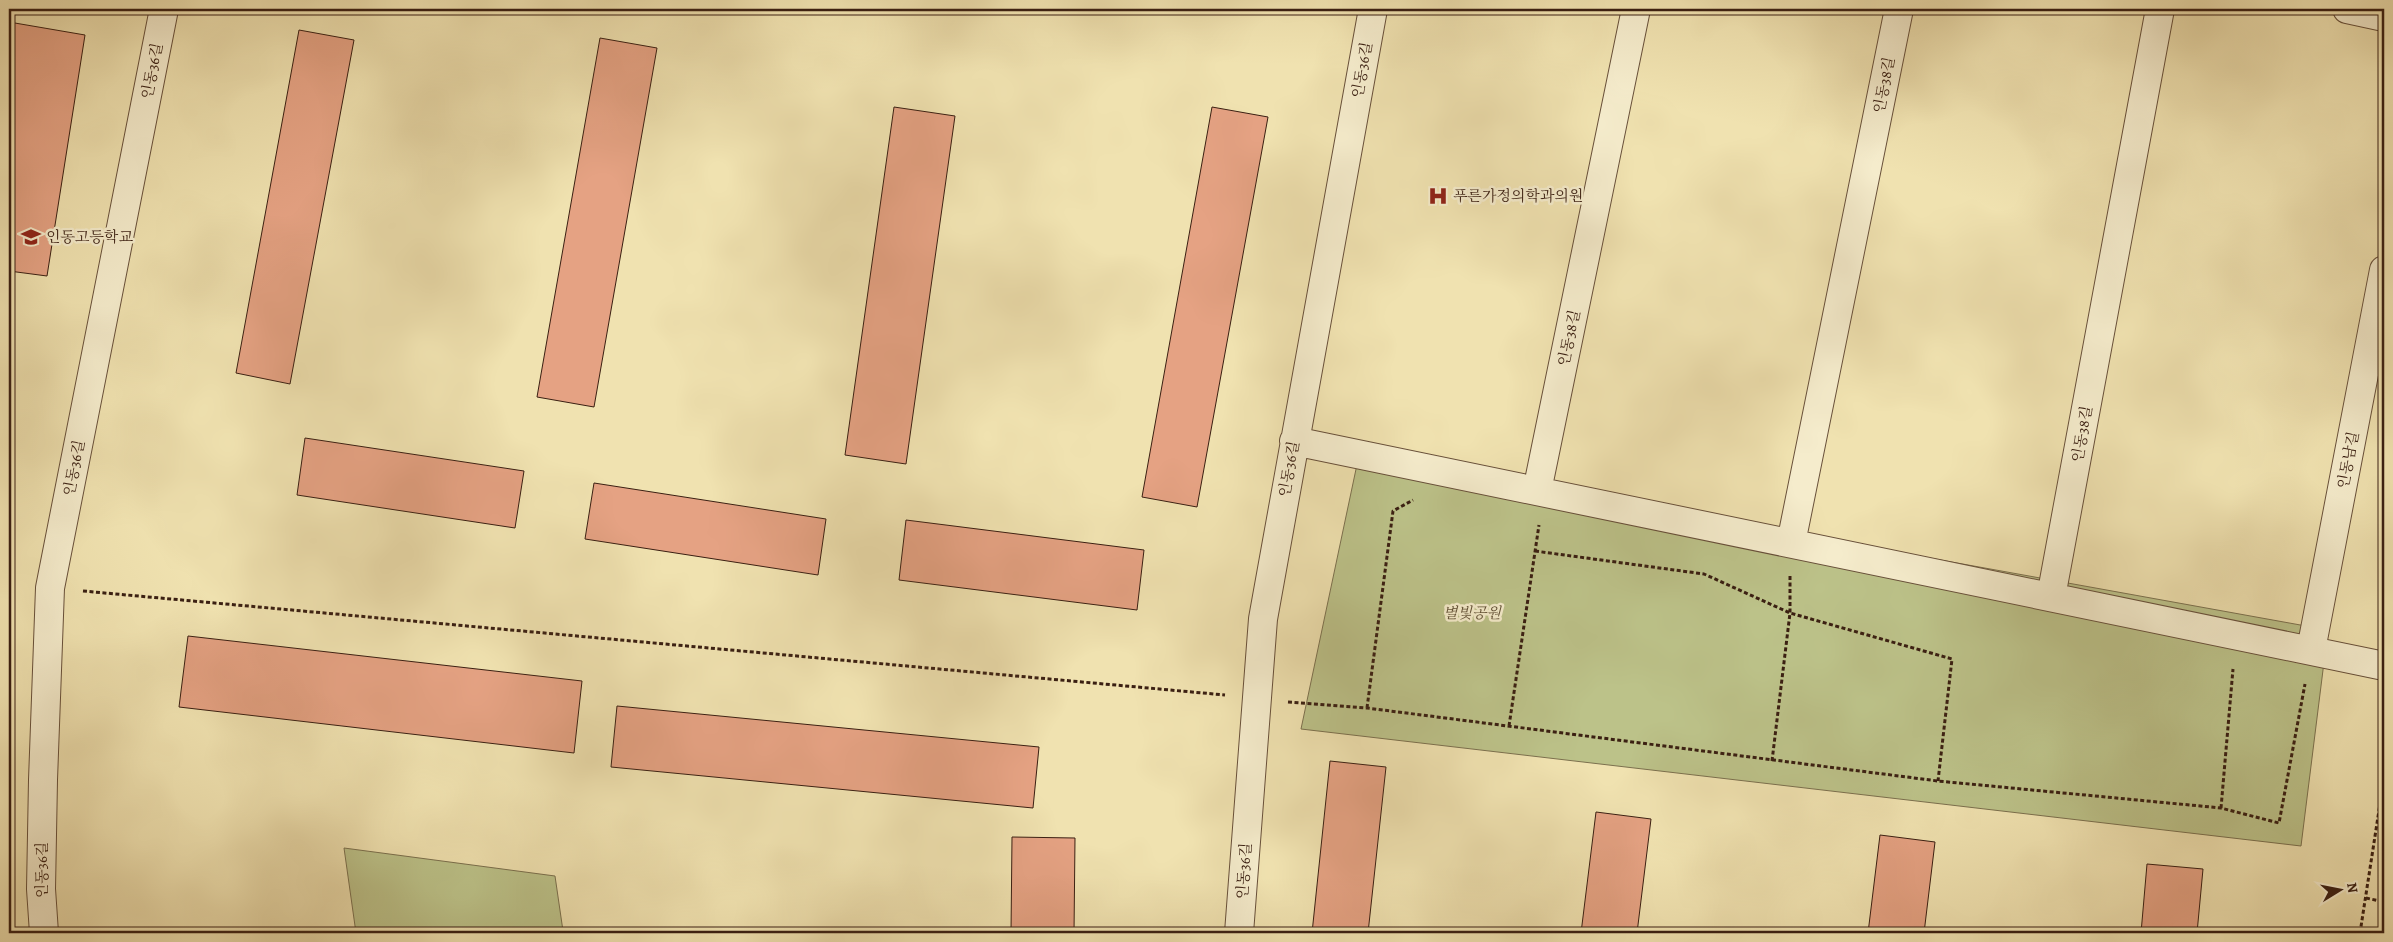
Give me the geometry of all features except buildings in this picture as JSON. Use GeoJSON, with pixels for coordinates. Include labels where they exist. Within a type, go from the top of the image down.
{"type":"FeatureCollection","features":[{"type":"Feature","properties":{"kind":"street","name":"인동36길"},"geometry":{"type":"LineString","coordinates":[[44,933],[41,890],[42,780],[50,588],[164,9]]}},
{"type":"Feature","properties":{"kind":"street","name":"인동36길"},"geometry":{"type":"LineString","coordinates":[[1239,933],[1263,619],[1374,9]]}},
{"type":"Feature","properties":{"kind":"street","name":"인동38길"},"geometry":{"type":"LineString","coordinates":[[1537,491],[1636,9]]}},
{"type":"Feature","properties":{"kind":"street","name":"인동38길"},"geometry":{"type":"LineString","coordinates":[[1791,543],[1899,9]]}},
{"type":"Feature","properties":{"kind":"street","name":"인동38길"},"geometry":{"type":"LineString","coordinates":[[2051,597],[2160,9]]}},
{"type":"Feature","properties":{"kind":"street"},"geometry":{"type":"LineString","coordinates":[[2347,9],[2384,16]]}},
{"type":"Feature","properties":{"kind":"street","name":"인동남길"},"geometry":{"type":"LineString","coordinates":[[2311,650],[2384,270]]}},
{"type":"Feature","properties":{"kind":"street"},"geometry":{"type":"LineString","coordinates":[[1294,441],[2384,666]]}},
{"type":"Feature","properties":{"kind":"path"},"geometry":{"type":"LineString","coordinates":[[1367,708],[1393,511],[1417,497]]}},
{"type":"Feature","properties":{"kind":"path"},"geometry":{"type":"LineString","coordinates":[[1509,726],[1539,522]]}},
{"type":"Feature","properties":{"kind":"path"},"geometry":{"type":"LineString","coordinates":[[1772,761],[1790,613],[1791,543]]}},
{"type":"Feature","properties":{"kind":"path"},"geometry":{"type":"LineString","coordinates":[[1535,551],[1704,574],[1790,613],[1952,659],[1938,781]]}},
{"type":"Feature","properties":{"kind":"path"},"geometry":{"type":"LineString","coordinates":[[50,588],[1256,698],[1317,706],[1367,708],[1938,781],[2221,808],[2279,823],[2311,650]]}},
{"type":"Feature","properties":{"kind":"path"},"geometry":{"type":"LineString","coordinates":[[2221,808],[2236,635]]}},
{"type":"Feature","properties":{"kind":"path"},"geometry":{"type":"LineString","coordinates":[[2360,933],[2384,778]]}},
{"type":"Feature","properties":{"kind":"path"},"geometry":{"type":"LineString","coordinates":[[2366,898],[2384,902]]}},
{"type":"Feature","properties":{"kind":"green space","name":"별빛공원"},"geometry":{"type":"Polygon","coordinates":[[[1359,455],[2328,630],[2301,846],[1301,729],[1359,455]]]}},
{"type":"Feature","properties":{"kind":"green space"},"geometry":{"type":"Polygon","coordinates":[[[344,848],[555,876],[563,931],[546,933],[356,933],[344,848]]]}},
{"type":"Feature","properties":{"kind":"place","name":"푸른가정의학과의원"},"geometry":{"type":"Point","coordinates":[1438,196]}},
{"type":"Feature","properties":{"kind":"place","name":"인동고등학교"},"geometry":{"type":"Point","coordinates":[31,237]}}]}
